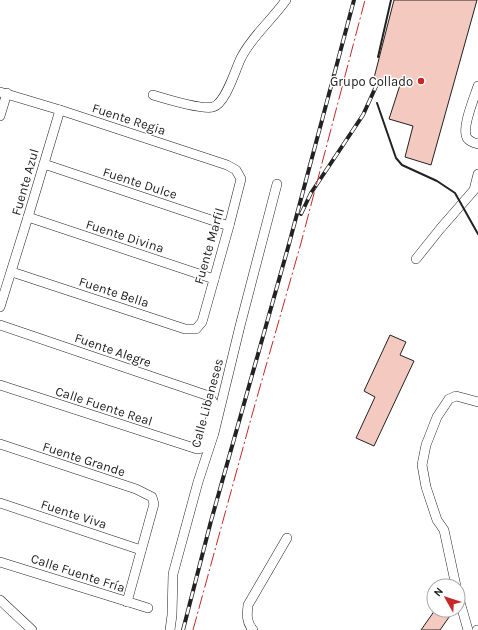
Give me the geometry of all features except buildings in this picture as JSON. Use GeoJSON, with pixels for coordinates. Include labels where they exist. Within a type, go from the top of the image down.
{"type":"FeatureCollection","features":[{"type":"Feature","properties":{"kind":"street"},"geometry":{"type":"LineString","coordinates":[[153,95],[208,108],[215,106],[220,102],[226,92],[241,57],[252,40],[286,0]]}},
{"type":"Feature","properties":{"kind":"street"},"geometry":{"type":"LineString","coordinates":[[478,86],[466,130],[468,139],[471,142],[478,144]]}},
{"type":"Feature","properties":{"kind":"street"},"geometry":{"type":"LineString","coordinates":[[0,116],[4,92]]}},
{"type":"Feature","properties":{"kind":"street","name":"Fuente Regia"},"geometry":{"type":"LineString","coordinates":[[4,92],[227,165],[238,173],[241,182]]}},
{"type":"Feature","properties":{"kind":"street","name":"Fuente Azul"},"geometry":{"type":"LineString","coordinates":[[0,307],[12,272],[60,110]]}},
{"type":"Feature","properties":{"kind":"street","name":"Fuente Dulce"},"geometry":{"type":"LineString","coordinates":[[44,164],[229,226]]}},
{"type":"Feature","properties":{"kind":"street"},"geometry":{"type":"LineString","coordinates":[[416,259],[440,229],[476,192],[478,174]]}},
{"type":"Feature","properties":{"kind":"street","name":"Fuente Marfil"},"geometry":{"type":"LineString","coordinates":[[203,317],[241,182]]}},
{"type":"Feature","properties":{"kind":"street","name":"Calle Libaneses"},"geometry":{"type":"LineString","coordinates":[[170,630],[173,574],[198,482],[214,433],[277,184]]}},
{"type":"Feature","properties":{"kind":"street","name":"Fuente Divina"},"geometry":{"type":"LineString","coordinates":[[28,217],[214,279]]}},
{"type":"Feature","properties":{"kind":"street","name":"Fuente Bella"},"geometry":{"type":"LineString","coordinates":[[12,272],[186,329],[196,329],[203,317]]}},
{"type":"Feature","properties":{"kind":"street","name":"Fuente Alegre"},"geometry":{"type":"LineString","coordinates":[[0,325],[203,394],[212,399],[214,404],[205,442],[200,449]]}},
{"type":"Feature","properties":{"kind":"street","name":"Calle Fuente Real"},"geometry":{"type":"LineString","coordinates":[[0,385],[192,448],[200,449]]}},
{"type":"Feature","properties":{"kind":"street"},"geometry":{"type":"LineString","coordinates":[[454,578],[444,530],[437,520],[426,488],[422,465],[426,445],[436,417],[449,399],[456,396],[478,402]]}},
{"type":"Feature","properties":{"kind":"street","name":"Fuente Grande"},"geometry":{"type":"LineString","coordinates":[[0,444],[151,495],[154,498],[154,504],[141,550]]}},
{"type":"Feature","properties":{"kind":"street","name":"Fuente Viva"},"geometry":{"type":"LineString","coordinates":[[0,503],[141,550]]}},
{"type":"Feature","properties":{"kind":"street"},"geometry":{"type":"LineString","coordinates":[[253,630],[249,626],[246,616],[248,605],[287,538]]}},
{"type":"Feature","properties":{"kind":"street"},"geometry":{"type":"LineString","coordinates":[[127,602],[141,550]]}},
{"type":"Feature","properties":{"kind":"street","name":"Calle Fuente Fría"},"geometry":{"type":"LineString","coordinates":[[0,562],[148,608]]}},
{"type":"Feature","properties":{"kind":"street"},"geometry":{"type":"LineString","coordinates":[[0,600],[32,630]]}},
{"type":"Feature","properties":{"kind":"street"},"geometry":{"type":"LineString","coordinates":[[465,618],[468,630]]}},
{"type":"Feature","properties":{"kind":"railway"},"geometry":{"type":"LineString","coordinates":[[183,630],[211,521],[289,244],[354,0]]}},
{"type":"Feature","properties":{"kind":"railway"},"geometry":{"type":"LineString","coordinates":[[301,214],[311,193],[363,115],[378,82]]}},
{"type":"Feature","properties":{"kind":"wall"},"geometry":{"type":"LineString","coordinates":[[378,57],[391,0]]}},
{"type":"Feature","properties":{"kind":"wall"},"geometry":{"type":"LineString","coordinates":[[377,103],[396,158],[402,165],[437,181],[455,193],[478,234]]}},
{"type":"Feature","properties":{"kind":"power"},"geometry":{"type":"LineString","coordinates":[[193,630],[301,243],[365,0]]}},
{"type":"Feature","properties":{"kind":"place","name":"Grupo Collado"},"geometry":{"type":"Point","coordinates":[421,81]}}]}
